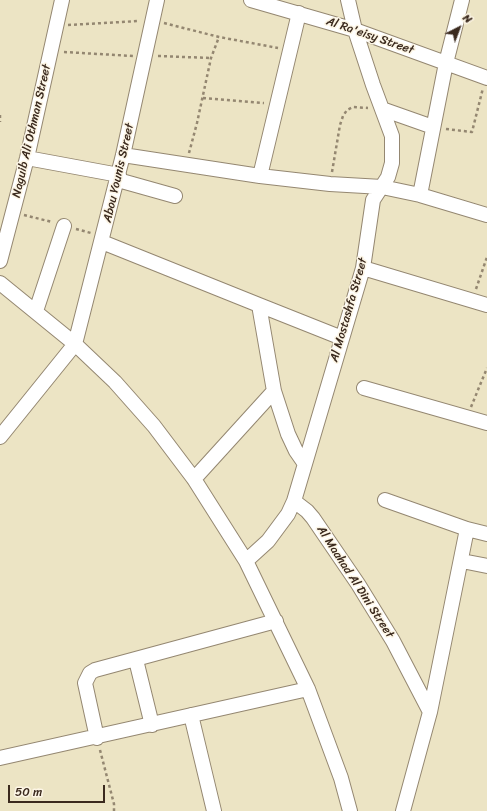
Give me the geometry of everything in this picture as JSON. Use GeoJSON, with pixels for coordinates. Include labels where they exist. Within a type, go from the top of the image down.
{"type":"FeatureCollection","features":[{"type":"Feature","properties":{"kind":"street","name":"Naguib Ali Othman Street"},"geometry":{"type":"LineString","coordinates":[[0,261],[27,158],[62,0]]}},
{"type":"Feature","properties":{"kind":"street","name":"Abou Younis Street"},"geometry":{"type":"LineString","coordinates":[[75,344],[124,156],[146,56],[156,0]]}},
{"type":"Feature","properties":{"kind":"street","name":"Al Ra'eisy Street"},"geometry":{"type":"LineString","coordinates":[[251,0],[355,30],[486,77]]}},
{"type":"Feature","properties":{"kind":"street","name":"Al Mostashfa Street"},"geometry":{"type":"LineString","coordinates":[[246,561],[268,541],[288,514],[294,501],[363,268],[373,200],[388,177],[393,150],[392,136],[355,30],[348,0]]}},
{"type":"Feature","properties":{"kind":"street"},"geometry":{"type":"LineString","coordinates":[[420,195],[446,63],[462,0]]}},
{"type":"Feature","properties":{"kind":"street"},"geometry":{"type":"LineString","coordinates":[[260,176],[299,13]]}},
{"type":"Feature","properties":{"kind":"street"},"geometry":{"type":"LineString","coordinates":[[382,110],[433,127]]}},
{"type":"Feature","properties":{"kind":"street"},"geometry":{"type":"LineString","coordinates":[[124,156],[260,176],[330,184],[382,187],[420,195],[487,215]]}},
{"type":"Feature","properties":{"kind":"street"},"geometry":{"type":"LineString","coordinates":[[27,158],[118,178],[176,196]]}},
{"type":"Feature","properties":{"kind":"street"},"geometry":{"type":"LineString","coordinates":[[36,312],[64,226]]}},
{"type":"Feature","properties":{"kind":"street"},"geometry":{"type":"LineString","coordinates":[[103,239],[342,338]]}},
{"type":"Feature","properties":{"kind":"street"},"geometry":{"type":"LineString","coordinates":[[363,268],[487,305]]}},
{"type":"Feature","properties":{"kind":"street"},"geometry":{"type":"LineString","coordinates":[[0,283],[75,344],[115,382],[149,420],[194,479],[246,561],[308,689],[339,771],[350,811]]}},
{"type":"Feature","properties":{"kind":"street"},"geometry":{"type":"LineString","coordinates":[[259,304],[274,391],[288,434],[296,451],[305,464]]}},
{"type":"Feature","properties":{"kind":"street"},"geometry":{"type":"LineString","coordinates":[[0,437],[75,344]]}},
{"type":"Feature","properties":{"kind":"street"},"geometry":{"type":"LineString","coordinates":[[364,388],[487,423]]}},
{"type":"Feature","properties":{"kind":"street"},"geometry":{"type":"LineString","coordinates":[[194,479],[274,391]]}},
{"type":"Feature","properties":{"kind":"street"},"geometry":{"type":"LineString","coordinates":[[385,500],[467,529],[487,534]]}},
{"type":"Feature","properties":{"kind":"street","name":"Al Maahad Al Dini Street"},"geometry":{"type":"LineString","coordinates":[[294,501],[304,508],[313,518],[358,584],[393,641],[430,712]]}},
{"type":"Feature","properties":{"kind":"street"},"geometry":{"type":"LineString","coordinates":[[403,811],[430,712],[462,561],[467,529]]}},
{"type":"Feature","properties":{"kind":"street"},"geometry":{"type":"LineString","coordinates":[[462,561],[487,566]]}},
{"type":"Feature","properties":{"kind":"street"},"geometry":{"type":"LineString","coordinates":[[96,738],[86,691],[87,677],[95,670],[276,621]]}},
{"type":"Feature","properties":{"kind":"street"},"geometry":{"type":"LineString","coordinates":[[136,660],[152,725]]}},
{"type":"Feature","properties":{"kind":"street"},"geometry":{"type":"LineString","coordinates":[[0,758],[96,738],[308,689]]}},
{"type":"Feature","properties":{"kind":"street"},"geometry":{"type":"LineString","coordinates":[[191,715],[214,811]]}},
{"type":"Feature","properties":{"kind":"path"},"geometry":{"type":"LineString","coordinates":[[56,25],[153,20],[219,37],[290,51]]}},
{"type":"Feature","properties":{"kind":"path"},"geometry":{"type":"LineString","coordinates":[[185,166],[203,98],[211,58],[219,37]]}},
{"type":"Feature","properties":{"kind":"path"},"geometry":{"type":"LineString","coordinates":[[50,52],[211,58]]}},
{"type":"Feature","properties":{"kind":"path"},"geometry":{"type":"LineString","coordinates":[[433,127],[472,132],[486,77]]}},
{"type":"Feature","properties":{"kind":"path"},"geometry":{"type":"LineString","coordinates":[[203,98],[278,104]]}},
{"type":"Feature","properties":{"kind":"path"},"geometry":{"type":"LineString","coordinates":[[330,184],[340,125],[347,110],[353,107],[382,110]]}},
{"type":"Feature","properties":{"kind":"path"},"geometry":{"type":"LineString","coordinates":[[0,115],[0,122]]}},
{"type":"Feature","properties":{"kind":"path"},"geometry":{"type":"LineString","coordinates":[[14,212],[103,239]]}},
{"type":"Feature","properties":{"kind":"path"},"geometry":{"type":"LineString","coordinates":[[472,301],[487,257]]}},
{"type":"Feature","properties":{"kind":"path"},"geometry":{"type":"LineString","coordinates":[[467,418],[487,368]]}},
{"type":"Feature","properties":{"kind":"path"},"geometry":{"type":"LineString","coordinates":[[96,738],[114,804],[114,811]]}}]}
